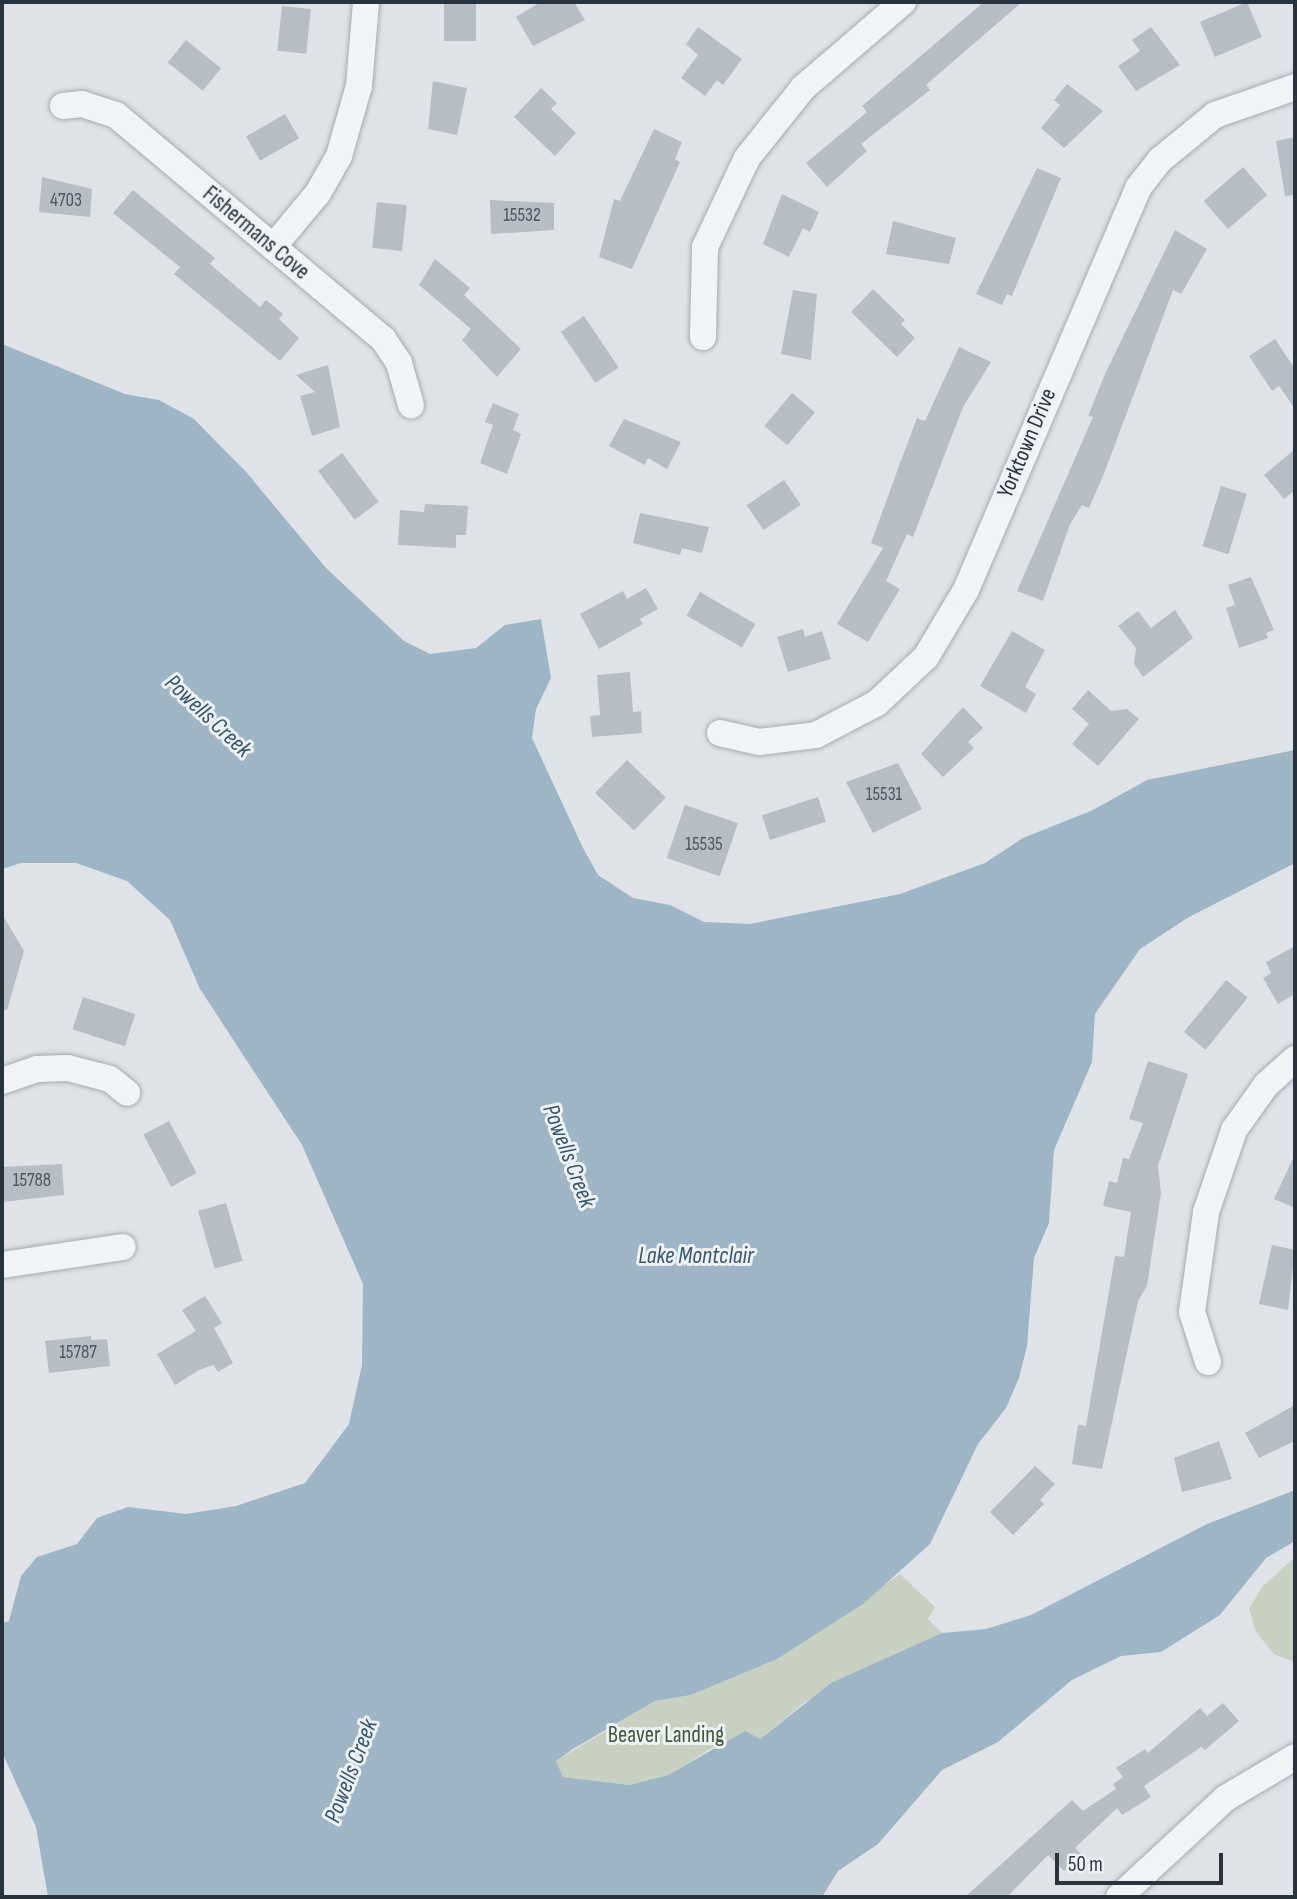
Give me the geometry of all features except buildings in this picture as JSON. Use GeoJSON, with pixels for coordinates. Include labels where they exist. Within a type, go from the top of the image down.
{"type":"FeatureCollection","features":[{"type":"Feature","properties":{"kind":"street"},"geometry":{"type":"LineString","coordinates":[[273,247],[318,193],[339,156],[359,86],[366,2]]}},
{"type":"Feature","properties":{"kind":"street"},"geometry":{"type":"LineString","coordinates":[[703,337],[705,247],[747,158],[803,88],[903,2]]}},
{"type":"Feature","properties":{"kind":"street","name":"Yorktown Drive"},"geometry":{"type":"LineString","coordinates":[[720,733],[760,741],[816,735],[877,703],[926,657],[966,590],[1139,188],[1169,152],[1215,115],[1295,87]]}},
{"type":"Feature","properties":{"kind":"street","name":"Fishermans Cove"},"geometry":{"type":"LineString","coordinates":[[63,106],[98,107],[116,115],[383,339],[399,363],[411,405]]}},
{"type":"Feature","properties":{"kind":"street"},"geometry":{"type":"LineString","coordinates":[[1208,1363],[1192,1312],[1213,1189],[1245,1112],[1295,1059]]}},
{"type":"Feature","properties":{"kind":"street"},"geometry":{"type":"LineString","coordinates":[[2,1081],[37,1069],[68,1068],[110,1079],[127,1093]]}},
{"type":"Feature","properties":{"kind":"street"},"geometry":{"type":"LineString","coordinates":[[2,1265],[123,1247]]}},
{"type":"Feature","properties":{"kind":"street"},"geometry":{"type":"LineString","coordinates":[[1119,1897],[1226,1798],[1295,1757]]}},
{"type":"Feature","properties":{"kind":"green space"},"geometry":{"type":"Polygon","coordinates":[[[1295,1557],[1295,1662],[1274,1654],[1256,1632],[1249,1609],[1262,1587],[1295,1557]]]}},
{"type":"Feature","properties":{"kind":"green space","name":"Beaver Landing"},"geometry":{"type":"Polygon","coordinates":[[[900,1574],[935,1607],[928,1619],[942,1633],[805,1702],[760,1739],[712,1748],[668,1775],[630,1785],[563,1777],[556,1761],[655,1701],[691,1695],[777,1659],[900,1574]]]}},
{"type":"Feature","properties":{"kind":"water","name":"Lake Montclair"},"geometry":{"type":"Polygon","coordinates":[[[2,344],[125,394],[159,400],[194,419],[247,473],[326,568],[404,641],[430,654],[476,648],[505,625],[541,619],[551,678],[536,709],[532,738],[583,848],[598,875],[633,898],[670,905],[704,922],[750,924],[900,894],[985,863],[1023,838],[1093,810],[1147,780],[1295,750],[1295,863],[1189,917],[1140,949],[1095,1014],[1092,1062],[1054,1150],[1049,1223],[1034,1258],[1027,1346],[1019,1378],[1006,1408],[978,1444],[930,1544],[863,1604],[777,1659],[691,1695],[655,1701],[573,1749],[556,1761],[563,1777],[630,1785],[668,1775],[745,1731],[760,1739],[831,1683],[942,1633],[986,1629],[1031,1615],[1207,1524],[1295,1490],[1295,1541],[1266,1558],[1220,1615],[1161,1652],[1121,1656],[1072,1680],[998,1742],[942,1770],[878,1844],[838,1871],[822,1897],[48,1897],[36,1827],[2,1752],[2,1623],[9,1621],[21,1576],[37,1557],[77,1544],[97,1518],[128,1507],[186,1514],[236,1506],[305,1483],[349,1424],[362,1365],[363,1284],[302,1145],[200,989],[170,920],[127,881],[76,863],[21,863],[2,869],[2,344]]]}},
{"type":"Feature","properties":{"kind":"water label","name":"Powells Creek"},"geometry":{"type":"Point","coordinates":[208,716]}},
{"type":"Feature","properties":{"kind":"water label","name":"Powells Creek"},"geometry":{"type":"Point","coordinates":[569,1156]}},
{"type":"Feature","properties":{"kind":"water label","name":"Powells Creek"},"geometry":{"type":"Point","coordinates":[351,1771]}}]}
